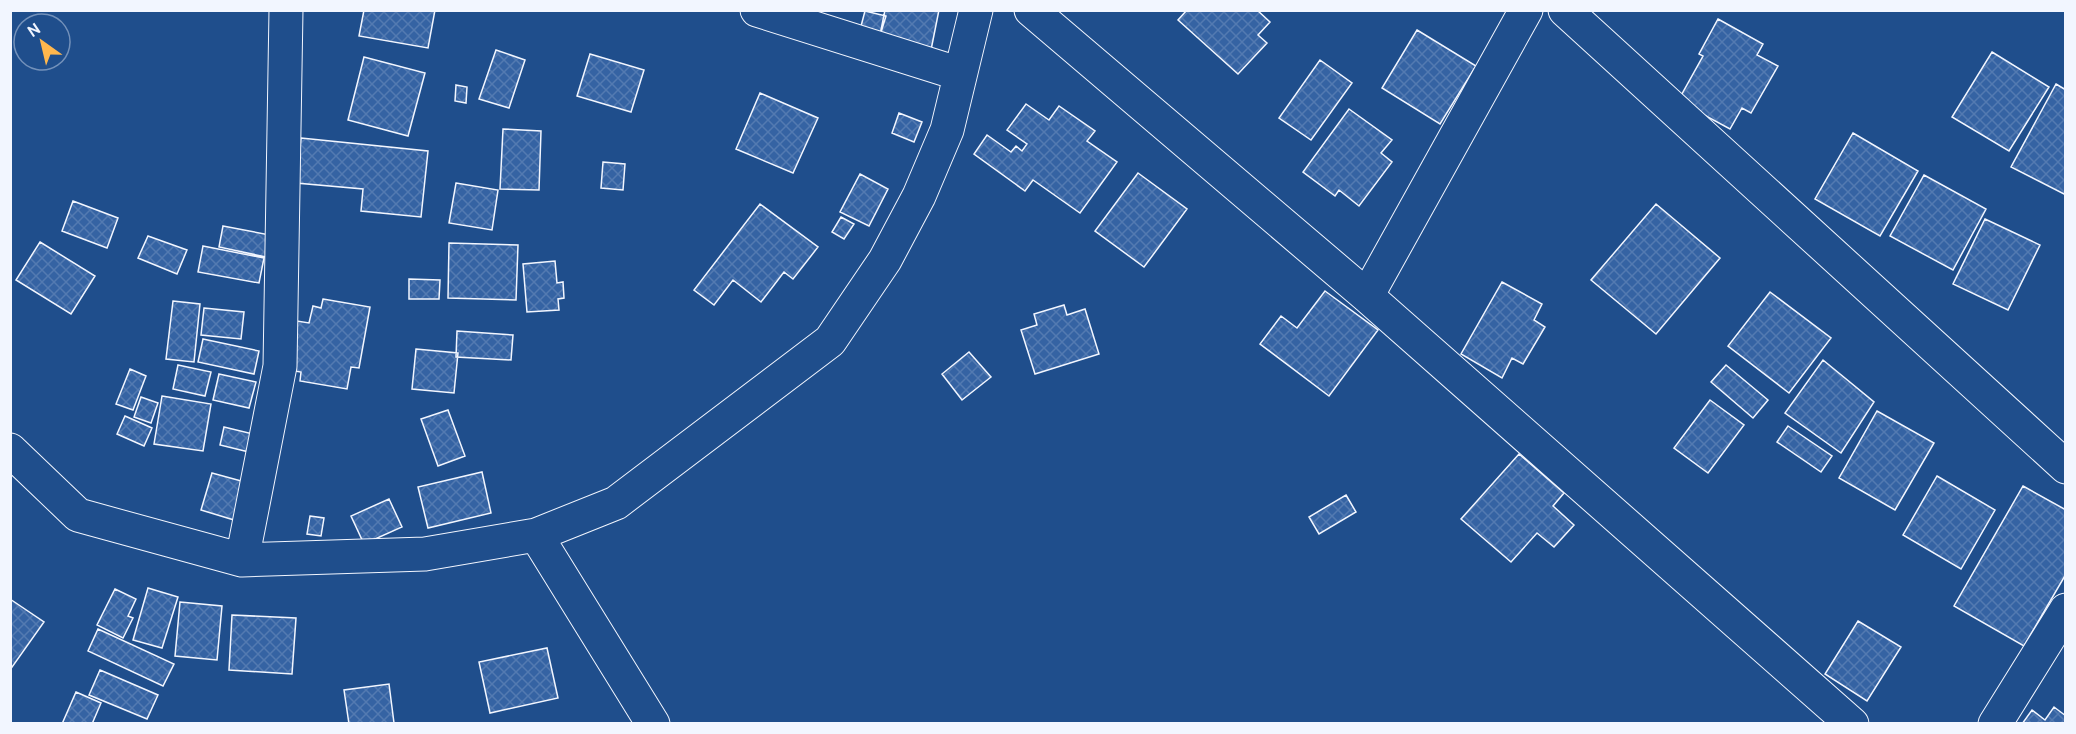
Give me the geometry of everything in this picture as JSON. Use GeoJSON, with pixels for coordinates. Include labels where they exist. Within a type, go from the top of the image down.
{"type":"FeatureCollection","features":[{"type":"Feature","properties":{"kind":"street"},"geometry":{"type":"LineString","coordinates":[[242,560],[280,366],[286,10]]}},
{"type":"Feature","properties":{"kind":"street"},"geometry":{"type":"LineString","coordinates":[[757,10],[960,74]]}},
{"type":"Feature","properties":{"kind":"street"},"geometry":{"type":"LineString","coordinates":[[10,450],[78,515],[242,560],[425,554],[536,536],[616,503],[830,341],[885,260],[919,196],[946,130],[976,10]]}},
{"type":"Feature","properties":{"kind":"street"},"geometry":{"type":"LineString","coordinates":[[1031,10],[1367,296],[1852,723]]}},
{"type":"Feature","properties":{"kind":"street"},"geometry":{"type":"LineString","coordinates":[[1367,296],[1526,10]]}},
{"type":"Feature","properties":{"kind":"street"},"geometry":{"type":"LineString","coordinates":[[1565,10],[2066,467]]}},
{"type":"Feature","properties":{"kind":"street"},"geometry":{"type":"LineString","coordinates":[[536,536],[653,723]]}},
{"type":"Feature","properties":{"kind":"street"},"geometry":{"type":"LineString","coordinates":[[1995,723],[2066,610]]}},
{"type":"Feature","properties":{"kind":"building"},"geometry":{"type":"Polygon","coordinates":[[[364,10],[435,10],[428,48],[359,36],[364,10]]]}},
{"type":"Feature","properties":{"kind":"building"},"geometry":{"type":"Polygon","coordinates":[[[885,10],[939,10],[928,65],[876,55],[885,10]]]}},
{"type":"Feature","properties":{"kind":"building"},"geometry":{"type":"Polygon","coordinates":[[[1187,10],[1257,10],[1270,22],[1258,35],[1267,43],[1238,74],[1178,20],[1187,10]]]}},
{"type":"Feature","properties":{"kind":"building"},"geometry":{"type":"Polygon","coordinates":[[[865,11],[886,16],[874,55],[855,49],[865,11]]]}},
{"type":"Feature","properties":{"kind":"building"},"geometry":{"type":"Polygon","coordinates":[[[1718,19],[1763,44],[1757,55],[1778,66],[1751,113],[1742,108],[1730,129],[1678,101],[1703,56],[1699,54],[1718,19]]]}},
{"type":"Feature","properties":{"kind":"building"},"geometry":{"type":"Polygon","coordinates":[[[1417,30],[1476,66],[1440,124],[1382,88],[1417,30]]]}},
{"type":"Feature","properties":{"kind":"building"},"geometry":{"type":"Polygon","coordinates":[[[496,50],[525,60],[509,108],[479,99],[496,50]]]}},
{"type":"Feature","properties":{"kind":"building"},"geometry":{"type":"Polygon","coordinates":[[[1992,52],[2049,87],[2009,151],[1952,117],[1992,52]]]}},
{"type":"Feature","properties":{"kind":"building"},"geometry":{"type":"Polygon","coordinates":[[[590,54],[644,70],[631,112],[577,96],[590,54]]]}},
{"type":"Feature","properties":{"kind":"building"},"geometry":{"type":"Polygon","coordinates":[[[364,57],[425,73],[408,136],[348,120],[364,57]]]}},
{"type":"Feature","properties":{"kind":"building"},"geometry":{"type":"Polygon","coordinates":[[[1320,60],[1352,83],[1311,140],[1279,118],[1320,60]]]}},
{"type":"Feature","properties":{"kind":"building"},"geometry":{"type":"Polygon","coordinates":[[[2056,84],[2066,90],[2066,195],[2011,167],[2056,84]]]}},
{"type":"Feature","properties":{"kind":"building"},"geometry":{"type":"Polygon","coordinates":[[[456,85],[467,87],[466,103],[455,101],[456,85]]]}},
{"type":"Feature","properties":{"kind":"building"},"geometry":{"type":"Polygon","coordinates":[[[760,93],[818,118],[793,173],[736,149],[760,93]]]}},
{"type":"Feature","properties":{"kind":"building"},"geometry":{"type":"Polygon","coordinates":[[[1026,104],[1049,120],[1059,106],[1095,131],[1087,141],[1117,162],[1080,213],[1033,180],[1025,191],[974,154],[987,135],[1011,152],[1016,146],[1022,151],[1027,144],[1007,130],[1026,104]]]}},
{"type":"Feature","properties":{"kind":"building"},"geometry":{"type":"Polygon","coordinates":[[[1349,109],[1392,140],[1381,153],[1392,162],[1359,206],[1339,190],[1335,196],[1303,172],[1349,109]]]}},
{"type":"Feature","properties":{"kind":"building"},"geometry":{"type":"Polygon","coordinates":[[[899,113],[922,122],[914,142],[892,133],[899,113]]]}},
{"type":"Feature","properties":{"kind":"building"},"geometry":{"type":"Polygon","coordinates":[[[503,129],[541,131],[539,190],[500,189],[503,129]]]}},
{"type":"Feature","properties":{"kind":"building"},"geometry":{"type":"Polygon","coordinates":[[[1853,133],[1918,171],[1880,236],[1815,199],[1853,133]]]}},
{"type":"Feature","properties":{"kind":"building"},"geometry":{"type":"Polygon","coordinates":[[[301,138],[428,151],[421,217],[361,211],[363,189],[296,183],[301,138]]]}},
{"type":"Feature","properties":{"kind":"building"},"geometry":{"type":"Polygon","coordinates":[[[603,162],[625,164],[623,190],[601,188],[603,162]]]}},
{"type":"Feature","properties":{"kind":"building"},"geometry":{"type":"Polygon","coordinates":[[[1138,173],[1187,209],[1144,267],[1095,231],[1138,173]]]}},
{"type":"Feature","properties":{"kind":"building"},"geometry":{"type":"Polygon","coordinates":[[[860,174],[888,189],[869,226],[840,212],[860,174]]]}},
{"type":"Feature","properties":{"kind":"building"},"geometry":{"type":"Polygon","coordinates":[[[1924,175],[1986,209],[1953,270],[1890,236],[1924,175]]]}},
{"type":"Feature","properties":{"kind":"building"},"geometry":{"type":"Polygon","coordinates":[[[456,183],[498,190],[492,230],[449,223],[456,183]]]}},
{"type":"Feature","properties":{"kind":"building"},"geometry":{"type":"Polygon","coordinates":[[[73,201],[118,218],[107,248],[62,231],[73,201]]]}},
{"type":"Feature","properties":{"kind":"building"},"geometry":{"type":"Polygon","coordinates":[[[760,204],[818,247],[793,279],[784,272],[761,302],[733,280],[714,305],[694,290],[760,204]]]}},
{"type":"Feature","properties":{"kind":"building"},"geometry":{"type":"Polygon","coordinates":[[[1656,204],[1720,258],[1656,334],[1591,280],[1656,204]]]}},
{"type":"Feature","properties":{"kind":"building"},"geometry":{"type":"Polygon","coordinates":[[[841,217],[854,224],[844,239],[832,232],[841,217]]]}},
{"type":"Feature","properties":{"kind":"building"},"geometry":{"type":"Polygon","coordinates":[[[1985,219],[2040,245],[2008,310],[1953,284],[1985,219]]]}},
{"type":"Feature","properties":{"kind":"building"},"geometry":{"type":"Polygon","coordinates":[[[223,226],[270,235],[266,257],[219,247],[223,226]]]}},
{"type":"Feature","properties":{"kind":"building"},"geometry":{"type":"Polygon","coordinates":[[[148,236],[187,250],[177,274],[138,258],[148,236]]]}},
{"type":"Feature","properties":{"kind":"building"},"geometry":{"type":"Polygon","coordinates":[[[40,242],[95,276],[71,314],[16,280],[40,242]]]}},
{"type":"Feature","properties":{"kind":"building"},"geometry":{"type":"Polygon","coordinates":[[[449,243],[518,245],[516,300],[448,298],[449,243]]]}},
{"type":"Feature","properties":{"kind":"building"},"geometry":{"type":"Polygon","coordinates":[[[203,246],[264,258],[259,283],[198,272],[203,246]]]}},
{"type":"Feature","properties":{"kind":"building"},"geometry":{"type":"Polygon","coordinates":[[[555,261],[557,283],[563,282],[564,298],[558,299],[559,310],[527,312],[523,264],[555,261]]]}},
{"type":"Feature","properties":{"kind":"building"},"geometry":{"type":"Polygon","coordinates":[[[409,279],[440,280],[439,299],[409,299],[409,279]]]}},
{"type":"Feature","properties":{"kind":"building"},"geometry":{"type":"Polygon","coordinates":[[[1502,282],[1542,304],[1534,320],[1545,327],[1523,364],[1512,358],[1502,378],[1461,354],[1502,282]]]}},
{"type":"Feature","properties":{"kind":"building"},"geometry":{"type":"Polygon","coordinates":[[[1325,291],[1378,330],[1329,396],[1260,344],[1281,316],[1297,328],[1325,291]]]}},
{"type":"Feature","properties":{"kind":"building"},"geometry":{"type":"Polygon","coordinates":[[[1770,292],[1831,338],[1789,393],[1728,346],[1770,292]]]}},
{"type":"Feature","properties":{"kind":"building"},"geometry":{"type":"Polygon","coordinates":[[[323,299],[370,307],[359,368],[351,367],[347,389],[300,381],[301,372],[283,369],[291,320],[309,323],[313,306],[321,308],[323,299]]]}},
{"type":"Feature","properties":{"kind":"building"},"geometry":{"type":"Polygon","coordinates":[[[173,301],[200,304],[194,362],[166,359],[173,301]]]}},
{"type":"Feature","properties":{"kind":"building"},"geometry":{"type":"Polygon","coordinates":[[[1064,305],[1067,315],[1085,309],[1099,354],[1035,374],[1021,330],[1037,325],[1034,314],[1064,305]]]}},
{"type":"Feature","properties":{"kind":"building"},"geometry":{"type":"Polygon","coordinates":[[[204,308],[244,312],[241,339],[201,335],[204,308]]]}},
{"type":"Feature","properties":{"kind":"building"},"geometry":{"type":"Polygon","coordinates":[[[457,331],[513,335],[511,360],[456,357],[457,331]]]}},
{"type":"Feature","properties":{"kind":"building"},"geometry":{"type":"Polygon","coordinates":[[[203,339],[259,351],[254,374],[198,362],[203,339]]]}},
{"type":"Feature","properties":{"kind":"building"},"geometry":{"type":"Polygon","coordinates":[[[416,349],[458,353],[454,393],[412,389],[416,349]]]}},
{"type":"Feature","properties":{"kind":"building"},"geometry":{"type":"Polygon","coordinates":[[[969,352],[991,377],[962,400],[942,374],[969,352]]]}},
{"type":"Feature","properties":{"kind":"building"},"geometry":{"type":"Polygon","coordinates":[[[1823,360],[1874,402],[1841,453],[1785,413],[1823,360]]]}},
{"type":"Feature","properties":{"kind":"building"},"geometry":{"type":"Polygon","coordinates":[[[178,365],[211,372],[205,396],[173,389],[178,365]]]}},
{"type":"Feature","properties":{"kind":"building"},"geometry":{"type":"Polygon","coordinates":[[[1726,365],[1768,400],[1753,418],[1711,382],[1726,365]]]}},
{"type":"Feature","properties":{"kind":"building"},"geometry":{"type":"Polygon","coordinates":[[[130,369],[146,376],[133,410],[116,404],[130,369]]]}},
{"type":"Feature","properties":{"kind":"building"},"geometry":{"type":"Polygon","coordinates":[[[219,374],[256,382],[249,408],[213,400],[219,374]]]}},
{"type":"Feature","properties":{"kind":"building"},"geometry":{"type":"Polygon","coordinates":[[[162,396],[211,404],[203,451],[154,444],[162,396]]]}},
{"type":"Feature","properties":{"kind":"building"},"geometry":{"type":"Polygon","coordinates":[[[141,397],[158,403],[151,423],[134,417],[141,397]]]}},
{"type":"Feature","properties":{"kind":"building"},"geometry":{"type":"Polygon","coordinates":[[[1710,400],[1744,425],[1708,473],[1674,448],[1710,400]]]}},
{"type":"Feature","properties":{"kind":"building"},"geometry":{"type":"Polygon","coordinates":[[[448,410],[465,456],[438,466],[421,419],[448,410]]]}},
{"type":"Feature","properties":{"kind":"building"},"geometry":{"type":"Polygon","coordinates":[[[1877,411],[1934,443],[1895,510],[1839,478],[1877,411]]]}},
{"type":"Feature","properties":{"kind":"building"},"geometry":{"type":"Polygon","coordinates":[[[125,416],[152,428],[144,446],[117,434],[125,416]]]}},
{"type":"Feature","properties":{"kind":"building"},"geometry":{"type":"Polygon","coordinates":[[[1788,426],[1832,456],[1821,472],[1777,442],[1788,426]]]}},
{"type":"Feature","properties":{"kind":"building"},"geometry":{"type":"Polygon","coordinates":[[[224,427],[253,434],[249,452],[220,445],[224,427]]]}},
{"type":"Feature","properties":{"kind":"building"},"geometry":{"type":"Polygon","coordinates":[[[1519,454],[1564,493],[1553,506],[1574,525],[1554,547],[1537,533],[1511,562],[1461,519],[1519,454]]]}},
{"type":"Feature","properties":{"kind":"building"},"geometry":{"type":"Polygon","coordinates":[[[482,472],[491,513],[428,528],[418,487],[482,472]]]}},
{"type":"Feature","properties":{"kind":"building"},"geometry":{"type":"Polygon","coordinates":[[[212,473],[245,482],[234,520],[201,510],[212,473]]]}},
{"type":"Feature","properties":{"kind":"building"},"geometry":{"type":"Polygon","coordinates":[[[1937,476],[1995,510],[1961,569],[1903,535],[1937,476]]]}},
{"type":"Feature","properties":{"kind":"building"},"geometry":{"type":"Polygon","coordinates":[[[2023,486],[2066,510],[2066,574],[2024,646],[1954,606],[2023,486]]]}},
{"type":"Feature","properties":{"kind":"building"},"geometry":{"type":"Polygon","coordinates":[[[1346,495],[1356,512],[1319,534],[1309,517],[1346,495]]]}},
{"type":"Feature","properties":{"kind":"building"},"geometry":{"type":"Polygon","coordinates":[[[389,499],[402,527],[364,544],[351,516],[389,499]]]}},
{"type":"Feature","properties":{"kind":"building"},"geometry":{"type":"Polygon","coordinates":[[[310,516],[324,518],[321,536],[307,534],[310,516]]]}},
{"type":"Feature","properties":{"kind":"building"},"geometry":{"type":"Polygon","coordinates":[[[148,588],[178,597],[162,648],[133,640],[148,588]]]}},
{"type":"Feature","properties":{"kind":"building"},"geometry":{"type":"Polygon","coordinates":[[[115,589],[136,599],[128,616],[133,618],[123,638],[97,625],[115,589]]]}},
{"type":"Feature","properties":{"kind":"building"},"geometry":{"type":"Polygon","coordinates":[[[10,599],[44,622],[10,670],[10,599]]]}},
{"type":"Feature","properties":{"kind":"building"},"geometry":{"type":"Polygon","coordinates":[[[180,602],[222,606],[217,660],[175,656],[180,602]]]}},
{"type":"Feature","properties":{"kind":"building"},"geometry":{"type":"Polygon","coordinates":[[[232,615],[296,618],[292,674],[229,670],[232,615]]]}},
{"type":"Feature","properties":{"kind":"building"},"geometry":{"type":"Polygon","coordinates":[[[1858,621],[1901,647],[1867,701],[1825,674],[1858,621]]]}},
{"type":"Feature","properties":{"kind":"building"},"geometry":{"type":"Polygon","coordinates":[[[98,629],[174,664],[163,686],[88,651],[98,629]]]}},
{"type":"Feature","properties":{"kind":"building"},"geometry":{"type":"Polygon","coordinates":[[[547,648],[558,698],[490,713],[479,662],[547,648]]]}},
{"type":"Feature","properties":{"kind":"building"},"geometry":{"type":"Polygon","coordinates":[[[100,670],[158,695],[147,719],[89,695],[100,670]]]}},
{"type":"Feature","properties":{"kind":"building"},"geometry":{"type":"Polygon","coordinates":[[[389,684],[394,723],[349,724],[344,690],[389,684]]]}},
{"type":"Feature","properties":{"kind":"building"},"geometry":{"type":"Polygon","coordinates":[[[76,692],[101,703],[92,724],[62,724],[76,692]]]}},
{"type":"Feature","properties":{"kind":"building"},"geometry":{"type":"Polygon","coordinates":[[[2054,707],[2066,716],[2066,724],[2022,724],[2032,710],[2045,720],[2054,707]]]}}]}
